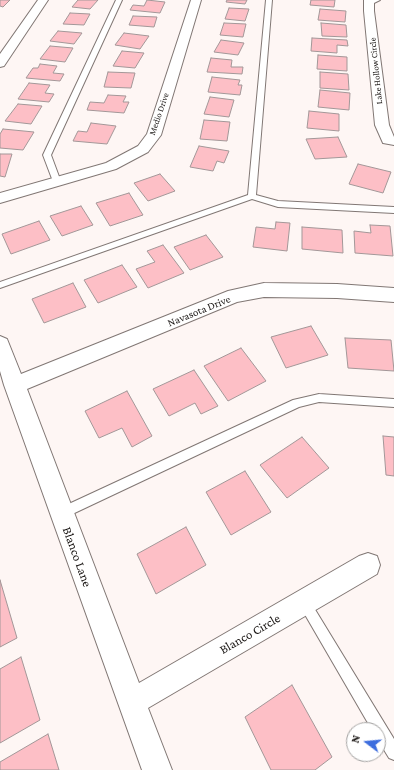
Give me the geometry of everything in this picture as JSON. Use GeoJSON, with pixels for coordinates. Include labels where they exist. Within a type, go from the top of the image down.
{"type":"FeatureCollection","features":[{"type":"Feature","properties":{"kind":"street"},"geometry":{"type":"LineString","coordinates":[[0,63],[43,0]]}},
{"type":"Feature","properties":{"kind":"street","name":"Medio Drive"},"geometry":{"type":"LineString","coordinates":[[0,198],[111,166],[143,149],[154,135],[196,0]]}},
{"type":"Feature","properties":{"kind":"street","name":"Lake Hollow Circle"},"geometry":{"type":"LineString","coordinates":[[375,0],[368,0],[382,125],[388,140],[394,141]]}},
{"type":"Feature","properties":{"kind":"street","name":"Navasota Drive"},"geometry":{"type":"LineString","coordinates":[[14,385],[234,296],[264,290],[337,291],[394,295]]}},
{"type":"Feature","properties":{"kind":"street","name":"Blanco Lane"},"geometry":{"type":"LineString","coordinates":[[0,344],[156,770]]}},
{"type":"Feature","properties":{"kind":"street","name":"Blanco Circle"},"geometry":{"type":"LineString","coordinates":[[131,703],[368,565]]}},
{"type":"Feature","properties":{"kind":"lane"},"geometry":{"type":"LineString","coordinates":[[57,182],[47,155],[119,0]]}},
{"type":"Feature","properties":{"kind":"lane"},"geometry":{"type":"LineString","coordinates":[[252,196],[269,0]]}},
{"type":"Feature","properties":{"kind":"lane"},"geometry":{"type":"LineString","coordinates":[[0,285],[252,196],[278,204],[394,210]]}},
{"type":"Feature","properties":{"kind":"lane"},"geometry":{"type":"LineString","coordinates":[[62,513],[297,403],[319,398],[394,403]]}},
{"type":"Feature","properties":{"kind":"lane"},"geometry":{"type":"LineString","coordinates":[[304,602],[394,753]]}},
{"type":"Feature","properties":{"kind":"building"},"geometry":{"type":"Polygon","coordinates":[[[0,0],[10,0],[3,7],[0,6],[0,0]]]}},
{"type":"Feature","properties":{"kind":"building"},"geometry":{"type":"Polygon","coordinates":[[[78,0],[98,0],[90,9],[72,7],[78,0]]]}},
{"type":"Feature","properties":{"kind":"building"},"geometry":{"type":"Polygon","coordinates":[[[147,0],[165,2],[160,13],[130,10],[133,5],[144,6],[147,0]]]}},
{"type":"Feature","properties":{"kind":"building"},"geometry":{"type":"Polygon","coordinates":[[[227,0],[247,0],[245,4],[226,2],[227,0]]]}},
{"type":"Feature","properties":{"kind":"building"},"geometry":{"type":"Polygon","coordinates":[[[311,0],[335,0],[334,7],[310,5],[311,0]]]}},
{"type":"Feature","properties":{"kind":"building"},"geometry":{"type":"Polygon","coordinates":[[[229,8],[249,9],[245,21],[225,19],[229,8]]]}},
{"type":"Feature","properties":{"kind":"building"},"geometry":{"type":"Polygon","coordinates":[[[320,9],[346,11],[345,22],[318,20],[320,9]]]}},
{"type":"Feature","properties":{"kind":"building"},"geometry":{"type":"Polygon","coordinates":[[[70,13],[90,14],[84,25],[63,24],[70,13]]]}},
{"type":"Feature","properties":{"kind":"building"},"geometry":{"type":"Polygon","coordinates":[[[133,16],[157,17],[154,27],[129,25],[133,16]]]}},
{"type":"Feature","properties":{"kind":"building"},"geometry":{"type":"Polygon","coordinates":[[[224,23],[246,24],[243,37],[220,35],[224,23]]]}},
{"type":"Feature","properties":{"kind":"building"},"geometry":{"type":"Polygon","coordinates":[[[321,23],[346,25],[347,37],[322,36],[321,23]]]}},
{"type":"Feature","properties":{"kind":"building"},"geometry":{"type":"Polygon","coordinates":[[[58,31],[82,33],[74,44],[50,41],[58,31]]]}},
{"type":"Feature","properties":{"kind":"building"},"geometry":{"type":"Polygon","coordinates":[[[124,33],[149,36],[140,49],[115,45],[124,33]]]}},
{"type":"Feature","properties":{"kind":"building"},"geometry":{"type":"Polygon","coordinates":[[[312,38],[347,40],[348,46],[337,45],[337,53],[311,51],[312,38]]]}},
{"type":"Feature","properties":{"kind":"building"},"geometry":{"type":"Polygon","coordinates":[[[221,40],[244,43],[238,55],[214,52],[221,40]]]}},
{"type":"Feature","properties":{"kind":"building"},"geometry":{"type":"Polygon","coordinates":[[[50,46],[73,48],[65,62],[40,59],[50,46]]]}},
{"type":"Feature","properties":{"kind":"building"},"geometry":{"type":"Polygon","coordinates":[[[122,51],[144,53],[135,68],[113,66],[122,51]]]}},
{"type":"Feature","properties":{"kind":"building"},"geometry":{"type":"Polygon","coordinates":[[[318,55],[347,57],[347,71],[317,69],[318,55]]]}},
{"type":"Feature","properties":{"kind":"building"},"geometry":{"type":"Polygon","coordinates":[[[211,58],[232,60],[231,67],[243,67],[242,74],[207,72],[211,58]]]}},
{"type":"Feature","properties":{"kind":"building"},"geometry":{"type":"Polygon","coordinates":[[[40,64],[57,66],[53,73],[64,74],[60,81],[26,78],[33,68],[38,68],[40,64]]]}},
{"type":"Feature","properties":{"kind":"building"},"geometry":{"type":"Polygon","coordinates":[[[108,72],[135,73],[131,88],[104,87],[108,72]]]}},
{"type":"Feature","properties":{"kind":"building"},"geometry":{"type":"Polygon","coordinates":[[[320,72],[348,74],[349,90],[320,88],[320,72]]]}},
{"type":"Feature","properties":{"kind":"building"},"geometry":{"type":"Polygon","coordinates":[[[212,77],[240,80],[238,85],[242,85],[240,95],[208,92],[212,77]]]}},
{"type":"Feature","properties":{"kind":"building"},"geometry":{"type":"Polygon","coordinates":[[[29,83],[50,85],[45,93],[54,94],[49,102],[18,99],[29,83]]]}},
{"type":"Feature","properties":{"kind":"building"},"geometry":{"type":"Polygon","coordinates":[[[320,90],[350,93],[349,110],[318,107],[320,90]]]}},
{"type":"Feature","properties":{"kind":"building"},"geometry":{"type":"Polygon","coordinates":[[[108,95],[126,96],[123,102],[129,102],[124,113],[87,110],[90,102],[104,103],[108,95]]]}},
{"type":"Feature","properties":{"kind":"building"},"geometry":{"type":"Polygon","coordinates":[[[210,97],[234,100],[229,117],[204,114],[210,97]]]}},
{"type":"Feature","properties":{"kind":"building"},"geometry":{"type":"Polygon","coordinates":[[[18,104],[42,106],[31,124],[5,121],[18,104]]]}},
{"type":"Feature","properties":{"kind":"building"},"geometry":{"type":"Polygon","coordinates":[[[309,111],[339,114],[339,131],[307,128],[309,111]]]}},
{"type":"Feature","properties":{"kind":"building"},"geometry":{"type":"Polygon","coordinates":[[[204,120],[230,122],[227,141],[200,139],[204,120]]]}},
{"type":"Feature","properties":{"kind":"building"},"geometry":{"type":"Polygon","coordinates":[[[91,123],[116,126],[107,144],[73,141],[78,131],[87,132],[91,123]]]}},
{"type":"Feature","properties":{"kind":"building"},"geometry":{"type":"Polygon","coordinates":[[[3,129],[34,132],[23,150],[0,148],[0,134],[3,129]]]}},
{"type":"Feature","properties":{"kind":"building"},"geometry":{"type":"Polygon","coordinates":[[[338,137],[347,157],[315,159],[306,139],[338,137]]]}},
{"type":"Feature","properties":{"kind":"building"},"geometry":{"type":"Polygon","coordinates":[[[199,146],[229,151],[224,163],[217,161],[213,171],[190,167],[199,146]]]}},
{"type":"Feature","properties":{"kind":"building"},"geometry":{"type":"Polygon","coordinates":[[[0,154],[12,154],[5,177],[0,176],[0,154]]]}},
{"type":"Feature","properties":{"kind":"building"},"geometry":{"type":"Polygon","coordinates":[[[358,164],[391,172],[383,193],[349,184],[358,164]]]}},
{"type":"Feature","properties":{"kind":"building"},"geometry":{"type":"Polygon","coordinates":[[[160,174],[175,191],[148,201],[134,183],[160,174]]]}},
{"type":"Feature","properties":{"kind":"building"},"geometry":{"type":"Polygon","coordinates":[[[129,193],[143,215],[110,226],[96,203],[129,193]]]}},
{"type":"Feature","properties":{"kind":"building"},"geometry":{"type":"Polygon","coordinates":[[[81,206],[93,225],[62,236],[50,216],[81,206]]]}},
{"type":"Feature","properties":{"kind":"building"},"geometry":{"type":"Polygon","coordinates":[[[39,221],[50,240],[11,254],[2,234],[39,221]]]}},
{"type":"Feature","properties":{"kind":"building"},"geometry":{"type":"Polygon","coordinates":[[[276,222],[290,223],[287,251],[253,247],[256,227],[275,229],[276,222]]]}},
{"type":"Feature","properties":{"kind":"building"},"geometry":{"type":"Polygon","coordinates":[[[370,225],[390,226],[393,256],[355,253],[354,231],[371,233],[370,225]]]}},
{"type":"Feature","properties":{"kind":"building"},"geometry":{"type":"Polygon","coordinates":[[[302,227],[342,230],[343,253],[302,249],[302,227]]]}},
{"type":"Feature","properties":{"kind":"building"},"geometry":{"type":"Polygon","coordinates":[[[206,235],[223,257],[190,270],[174,247],[206,235]]]}},
{"type":"Feature","properties":{"kind":"building"},"geometry":{"type":"Polygon","coordinates":[[[163,245],[184,273],[148,288],[136,269],[155,262],[147,251],[163,245]]]}},
{"type":"Feature","properties":{"kind":"building"},"geometry":{"type":"Polygon","coordinates":[[[122,265],[137,287],[98,303],[84,280],[122,265]]]}},
{"type":"Feature","properties":{"kind":"building"},"geometry":{"type":"Polygon","coordinates":[[[73,283],[86,307],[44,323],[32,299],[73,283]]]}},
{"type":"Feature","properties":{"kind":"building"},"geometry":{"type":"Polygon","coordinates":[[[311,326],[328,355],[286,368],[271,337],[311,326]]]}},
{"type":"Feature","properties":{"kind":"building"},"geometry":{"type":"Polygon","coordinates":[[[345,338],[391,340],[394,371],[348,368],[345,338]]]}},
{"type":"Feature","properties":{"kind":"building"},"geometry":{"type":"Polygon","coordinates":[[[241,348],[266,381],[228,401],[204,366],[241,348]]]}},
{"type":"Feature","properties":{"kind":"building"},"geometry":{"type":"Polygon","coordinates":[[[194,370],[218,406],[201,414],[195,403],[169,416],[153,389],[194,370]]]}},
{"type":"Feature","properties":{"kind":"building"},"geometry":{"type":"Polygon","coordinates":[[[127,391],[152,436],[132,447],[122,428],[99,438],[85,411],[127,391]]]}},
{"type":"Feature","properties":{"kind":"building"},"geometry":{"type":"Polygon","coordinates":[[[383,436],[394,437],[394,476],[386,475],[383,436]]]}},
{"type":"Feature","properties":{"kind":"building"},"geometry":{"type":"Polygon","coordinates":[[[302,437],[329,468],[287,498],[260,465],[302,437]]]}},
{"type":"Feature","properties":{"kind":"building"},"geometry":{"type":"Polygon","coordinates":[[[245,471],[271,512],[231,535],[206,492],[245,471]]]}},
{"type":"Feature","properties":{"kind":"building"},"geometry":{"type":"Polygon","coordinates":[[[186,527],[206,565],[156,594],[137,554],[186,527]]]}},
{"type":"Feature","properties":{"kind":"building"},"geometry":{"type":"Polygon","coordinates":[[[0,580],[17,638],[0,647],[0,580]]]}},
{"type":"Feature","properties":{"kind":"building"},"geometry":{"type":"Polygon","coordinates":[[[21,657],[40,720],[0,743],[0,669],[21,657]]]}},
{"type":"Feature","properties":{"kind":"building"},"geometry":{"type":"Polygon","coordinates":[[[292,685],[332,757],[315,770],[271,770],[245,717],[292,685]]]}},
{"type":"Feature","properties":{"kind":"building"},"geometry":{"type":"Polygon","coordinates":[[[48,734],[59,770],[0,770],[0,762],[48,734]]]}}]}
